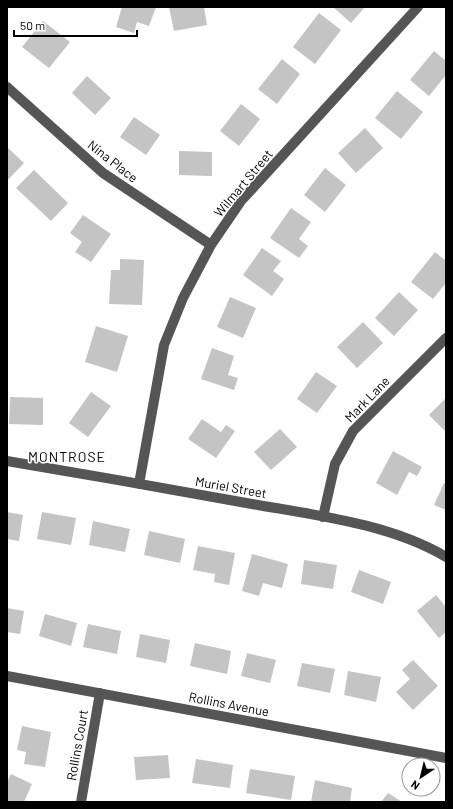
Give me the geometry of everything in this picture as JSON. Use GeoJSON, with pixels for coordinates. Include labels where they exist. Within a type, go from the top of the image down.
{"type":"FeatureCollection","features":[{"type":"Feature","properties":{"kind":"street","name":"Wilmart Street"},"geometry":{"type":"LineString","coordinates":[[139,484],[164,345],[183,298],[211,245],[241,201],[418,7]]}},
{"type":"Feature","properties":{"kind":"street","name":"Nina Place"},"geometry":{"type":"LineString","coordinates":[[7,87],[103,173],[211,245]]}},
{"type":"Feature","properties":{"kind":"street","name":"Mark Lane"},"geometry":{"type":"LineString","coordinates":[[323,517],[335,464],[353,431],[446,338]]}},
{"type":"Feature","properties":{"kind":"street","name":"Muriel Street"},"geometry":{"type":"LineString","coordinates":[[7,461],[323,517],[393,533],[432,548],[446,557]]}},
{"type":"Feature","properties":{"kind":"street","name":"Rollins Avenue"},"geometry":{"type":"LineString","coordinates":[[7,676],[446,758]]}},
{"type":"Feature","properties":{"kind":"street","name":"Rollins Court"},"geometry":{"type":"LineString","coordinates":[[81,802],[100,693]]}},
{"type":"Feature","properties":{"kind":"building"},"geometry":{"type":"Polygon","coordinates":[[[122,7],[156,7],[149,26],[137,22],[134,33],[116,27],[122,7]]]}},
{"type":"Feature","properties":{"kind":"building"},"geometry":{"type":"Polygon","coordinates":[[[169,7],[204,7],[207,25],[174,31],[169,7]]]}},
{"type":"Feature","properties":{"kind":"building"},"geometry":{"type":"Polygon","coordinates":[[[333,7],[365,7],[351,23],[333,7]]]}},
{"type":"Feature","properties":{"kind":"building"},"geometry":{"type":"Polygon","coordinates":[[[319,13],[341,30],[315,64],[293,47],[319,13]]]}},
{"type":"Feature","properties":{"kind":"building"},"geometry":{"type":"Polygon","coordinates":[[[43,21],[70,42],[49,68],[22,47],[43,21]]]}},
{"type":"Feature","properties":{"kind":"building"},"geometry":{"type":"Polygon","coordinates":[[[434,51],[446,61],[446,75],[429,96],[410,80],[434,51]]]}},
{"type":"Feature","properties":{"kind":"building"},"geometry":{"type":"Polygon","coordinates":[[[282,59],[300,74],[277,104],[258,89],[282,59]]]}},
{"type":"Feature","properties":{"kind":"building"},"geometry":{"type":"Polygon","coordinates":[[[87,76],[111,98],[95,115],[72,93],[87,76]]]}},
{"type":"Feature","properties":{"kind":"building"},"geometry":{"type":"Polygon","coordinates":[[[397,91],[423,112],[401,139],[375,118],[397,91]]]}},
{"type":"Feature","properties":{"kind":"building"},"geometry":{"type":"Polygon","coordinates":[[[241,104],[260,119],[239,146],[220,131],[241,104]]]}},
{"type":"Feature","properties":{"kind":"building"},"geometry":{"type":"Polygon","coordinates":[[[134,117],[160,135],[146,155],[120,137],[134,117]]]}},
{"type":"Feature","properties":{"kind":"building"},"geometry":{"type":"Polygon","coordinates":[[[365,128],[383,148],[356,173],[338,153],[365,128]]]}},
{"type":"Feature","properties":{"kind":"building"},"geometry":{"type":"Polygon","coordinates":[[[7,147],[24,163],[7,181],[7,147]]]}},
{"type":"Feature","properties":{"kind":"building"},"geometry":{"type":"Polygon","coordinates":[[[179,151],[212,152],[212,176],[179,175],[179,151]]]}},
{"type":"Feature","properties":{"kind":"building"},"geometry":{"type":"Polygon","coordinates":[[[325,168],[346,185],[325,212],[304,195],[325,168]]]}},
{"type":"Feature","properties":{"kind":"building"},"geometry":{"type":"Polygon","coordinates":[[[34,170],[68,203],[51,221],[16,188],[34,170]]]}},
{"type":"Feature","properties":{"kind":"building"},"geometry":{"type":"Polygon","coordinates":[[[291,208],[311,222],[299,239],[308,246],[299,258],[270,238],[291,208]]]}},
{"type":"Feature","properties":{"kind":"building"},"geometry":{"type":"Polygon","coordinates":[[[83,215],[111,234],[91,262],[75,252],[82,242],[70,233],[83,215]]]}},
{"type":"Feature","properties":{"kind":"building"},"geometry":{"type":"Polygon","coordinates":[[[262,248],[281,261],[273,271],[284,279],[272,296],[243,275],[262,248]]]}},
{"type":"Feature","properties":{"kind":"building"},"geometry":{"type":"Polygon","coordinates":[[[435,252],[446,261],[446,283],[433,299],[411,282],[435,252]]]}},
{"type":"Feature","properties":{"kind":"building"},"geometry":{"type":"Polygon","coordinates":[[[120,259],[144,260],[142,305],[109,304],[111,270],[120,270],[120,259]]]}},
{"type":"Feature","properties":{"kind":"building"},"geometry":{"type":"Polygon","coordinates":[[[399,292],[418,310],[394,336],[375,318],[399,292]]]}},
{"type":"Feature","properties":{"kind":"building"},"geometry":{"type":"Polygon","coordinates":[[[230,297],[256,308],[243,338],[217,327],[230,297]]]}},
{"type":"Feature","properties":{"kind":"building"},"geometry":{"type":"Polygon","coordinates":[[[363,322],[383,343],[357,368],[337,347],[363,322]]]}},
{"type":"Feature","properties":{"kind":"building"},"geometry":{"type":"Polygon","coordinates":[[[96,326],[128,336],[117,372],[85,362],[96,326]]]}},
{"type":"Feature","properties":{"kind":"building"},"geometry":{"type":"Polygon","coordinates":[[[212,348],[234,356],[228,375],[238,378],[234,390],[201,379],[212,348]]]}},
{"type":"Feature","properties":{"kind":"building"},"geometry":{"type":"Polygon","coordinates":[[[316,372],[337,386],[317,413],[297,399],[316,372]]]}},
{"type":"Feature","properties":{"kind":"building"},"geometry":{"type":"Polygon","coordinates":[[[91,392],[111,406],[88,437],[69,423],[91,392]]]}},
{"type":"Feature","properties":{"kind":"building"},"geometry":{"type":"Polygon","coordinates":[[[10,397],[43,398],[43,425],[9,424],[10,397]]]}},
{"type":"Feature","properties":{"kind":"building"},"geometry":{"type":"Polygon","coordinates":[[[446,398],[446,432],[429,415],[446,398]]]}},
{"type":"Feature","properties":{"kind":"building"},"geometry":{"type":"Polygon","coordinates":[[[202,419],[221,432],[226,425],[235,431],[216,458],[188,439],[202,419]]]}},
{"type":"Feature","properties":{"kind":"building"},"geometry":{"type":"Polygon","coordinates":[[[280,429],[297,447],[271,470],[254,452],[280,429]]]}},
{"type":"Feature","properties":{"kind":"building"},"geometry":{"type":"Polygon","coordinates":[[[393,451],[422,467],[417,476],[409,472],[397,495],[376,483],[393,451]]]}},
{"type":"Feature","properties":{"kind":"building"},"geometry":{"type":"Polygon","coordinates":[[[444,483],[446,484],[446,510],[434,505],[444,483]]]}},
{"type":"Feature","properties":{"kind":"building"},"geometry":{"type":"Polygon","coordinates":[[[7,512],[23,515],[19,541],[7,539],[7,512]]]}},
{"type":"Feature","properties":{"kind":"building"},"geometry":{"type":"Polygon","coordinates":[[[42,512],[76,518],[71,545],[37,539],[42,512]]]}},
{"type":"Feature","properties":{"kind":"building"},"geometry":{"type":"Polygon","coordinates":[[[93,521],[130,529],[125,552],[89,545],[93,521]]]}},
{"type":"Feature","properties":{"kind":"building"},"geometry":{"type":"Polygon","coordinates":[[[149,531],[185,539],[180,563],[144,555],[149,531]]]}},
{"type":"Feature","properties":{"kind":"building"},"geometry":{"type":"Polygon","coordinates":[[[198,546],[235,553],[229,585],[214,582],[215,574],[193,570],[198,546]]]}},
{"type":"Feature","properties":{"kind":"building"},"geometry":{"type":"Polygon","coordinates":[[[252,554],[288,564],[282,588],[263,583],[259,596],[242,591],[252,554]]]}},
{"type":"Feature","properties":{"kind":"building"},"geometry":{"type":"Polygon","coordinates":[[[304,560],[337,565],[333,589],[301,584],[304,560]]]}},
{"type":"Feature","properties":{"kind":"building"},"geometry":{"type":"Polygon","coordinates":[[[359,570],[391,582],[383,604],[351,592],[359,570]]]}},
{"type":"Feature","properties":{"kind":"building"},"geometry":{"type":"Polygon","coordinates":[[[436,595],[446,607],[446,632],[439,638],[417,611],[436,595]]]}},
{"type":"Feature","properties":{"kind":"building"},"geometry":{"type":"Polygon","coordinates":[[[7,608],[24,611],[20,634],[7,632],[7,608]]]}},
{"type":"Feature","properties":{"kind":"building"},"geometry":{"type":"Polygon","coordinates":[[[45,614],[77,623],[71,646],[39,636],[45,614]]]}},
{"type":"Feature","properties":{"kind":"building"},"geometry":{"type":"Polygon","coordinates":[[[88,624],[121,631],[117,654],[83,647],[88,624]]]}},
{"type":"Feature","properties":{"kind":"building"},"geometry":{"type":"Polygon","coordinates":[[[140,634],[170,640],[166,663],[136,657],[140,634]]]}},
{"type":"Feature","properties":{"kind":"building"},"geometry":{"type":"Polygon","coordinates":[[[195,643],[231,651],[227,674],[190,666],[195,643]]]}},
{"type":"Feature","properties":{"kind":"building"},"geometry":{"type":"Polygon","coordinates":[[[247,653],[276,660],[270,683],[241,676],[247,653]]]}},
{"type":"Feature","properties":{"kind":"building"},"geometry":{"type":"Polygon","coordinates":[[[413,660],[438,686],[413,710],[396,692],[410,679],[402,670],[413,660]]]}},
{"type":"Feature","properties":{"kind":"building"},"geometry":{"type":"Polygon","coordinates":[[[302,663],[335,669],[330,693],[297,686],[302,663]]]}},
{"type":"Feature","properties":{"kind":"building"},"geometry":{"type":"Polygon","coordinates":[[[348,671],[381,677],[376,702],[344,695],[348,671]]]}},
{"type":"Feature","properties":{"kind":"building"},"geometry":{"type":"Polygon","coordinates":[[[22,726],[51,732],[45,767],[24,764],[26,752],[17,750],[22,726]]]}},
{"type":"Feature","properties":{"kind":"building"},"geometry":{"type":"Polygon","coordinates":[[[168,755],[170,778],[136,780],[134,757],[168,755]]]}},
{"type":"Feature","properties":{"kind":"building"},"geometry":{"type":"Polygon","coordinates":[[[196,759],[233,765],[230,788],[192,783],[196,759]]]}},
{"type":"Feature","properties":{"kind":"building"},"geometry":{"type":"Polygon","coordinates":[[[250,769],[295,776],[291,800],[246,793],[250,769]]]}},
{"type":"Feature","properties":{"kind":"building"},"geometry":{"type":"Polygon","coordinates":[[[11,774],[32,784],[24,802],[7,802],[7,782],[11,774]]]}},
{"type":"Feature","properties":{"kind":"building"},"geometry":{"type":"Polygon","coordinates":[[[315,780],[352,788],[350,802],[311,802],[315,780]]]}},
{"type":"Feature","properties":{"kind":"building"},"geometry":{"type":"Polygon","coordinates":[[[388,793],[402,802],[381,802],[388,793]]]}},
{"type":"Feature","properties":{"kind":"district","name":"MONTROSE"},"geometry":{"type":"Point","coordinates":[67,457]}}]}
